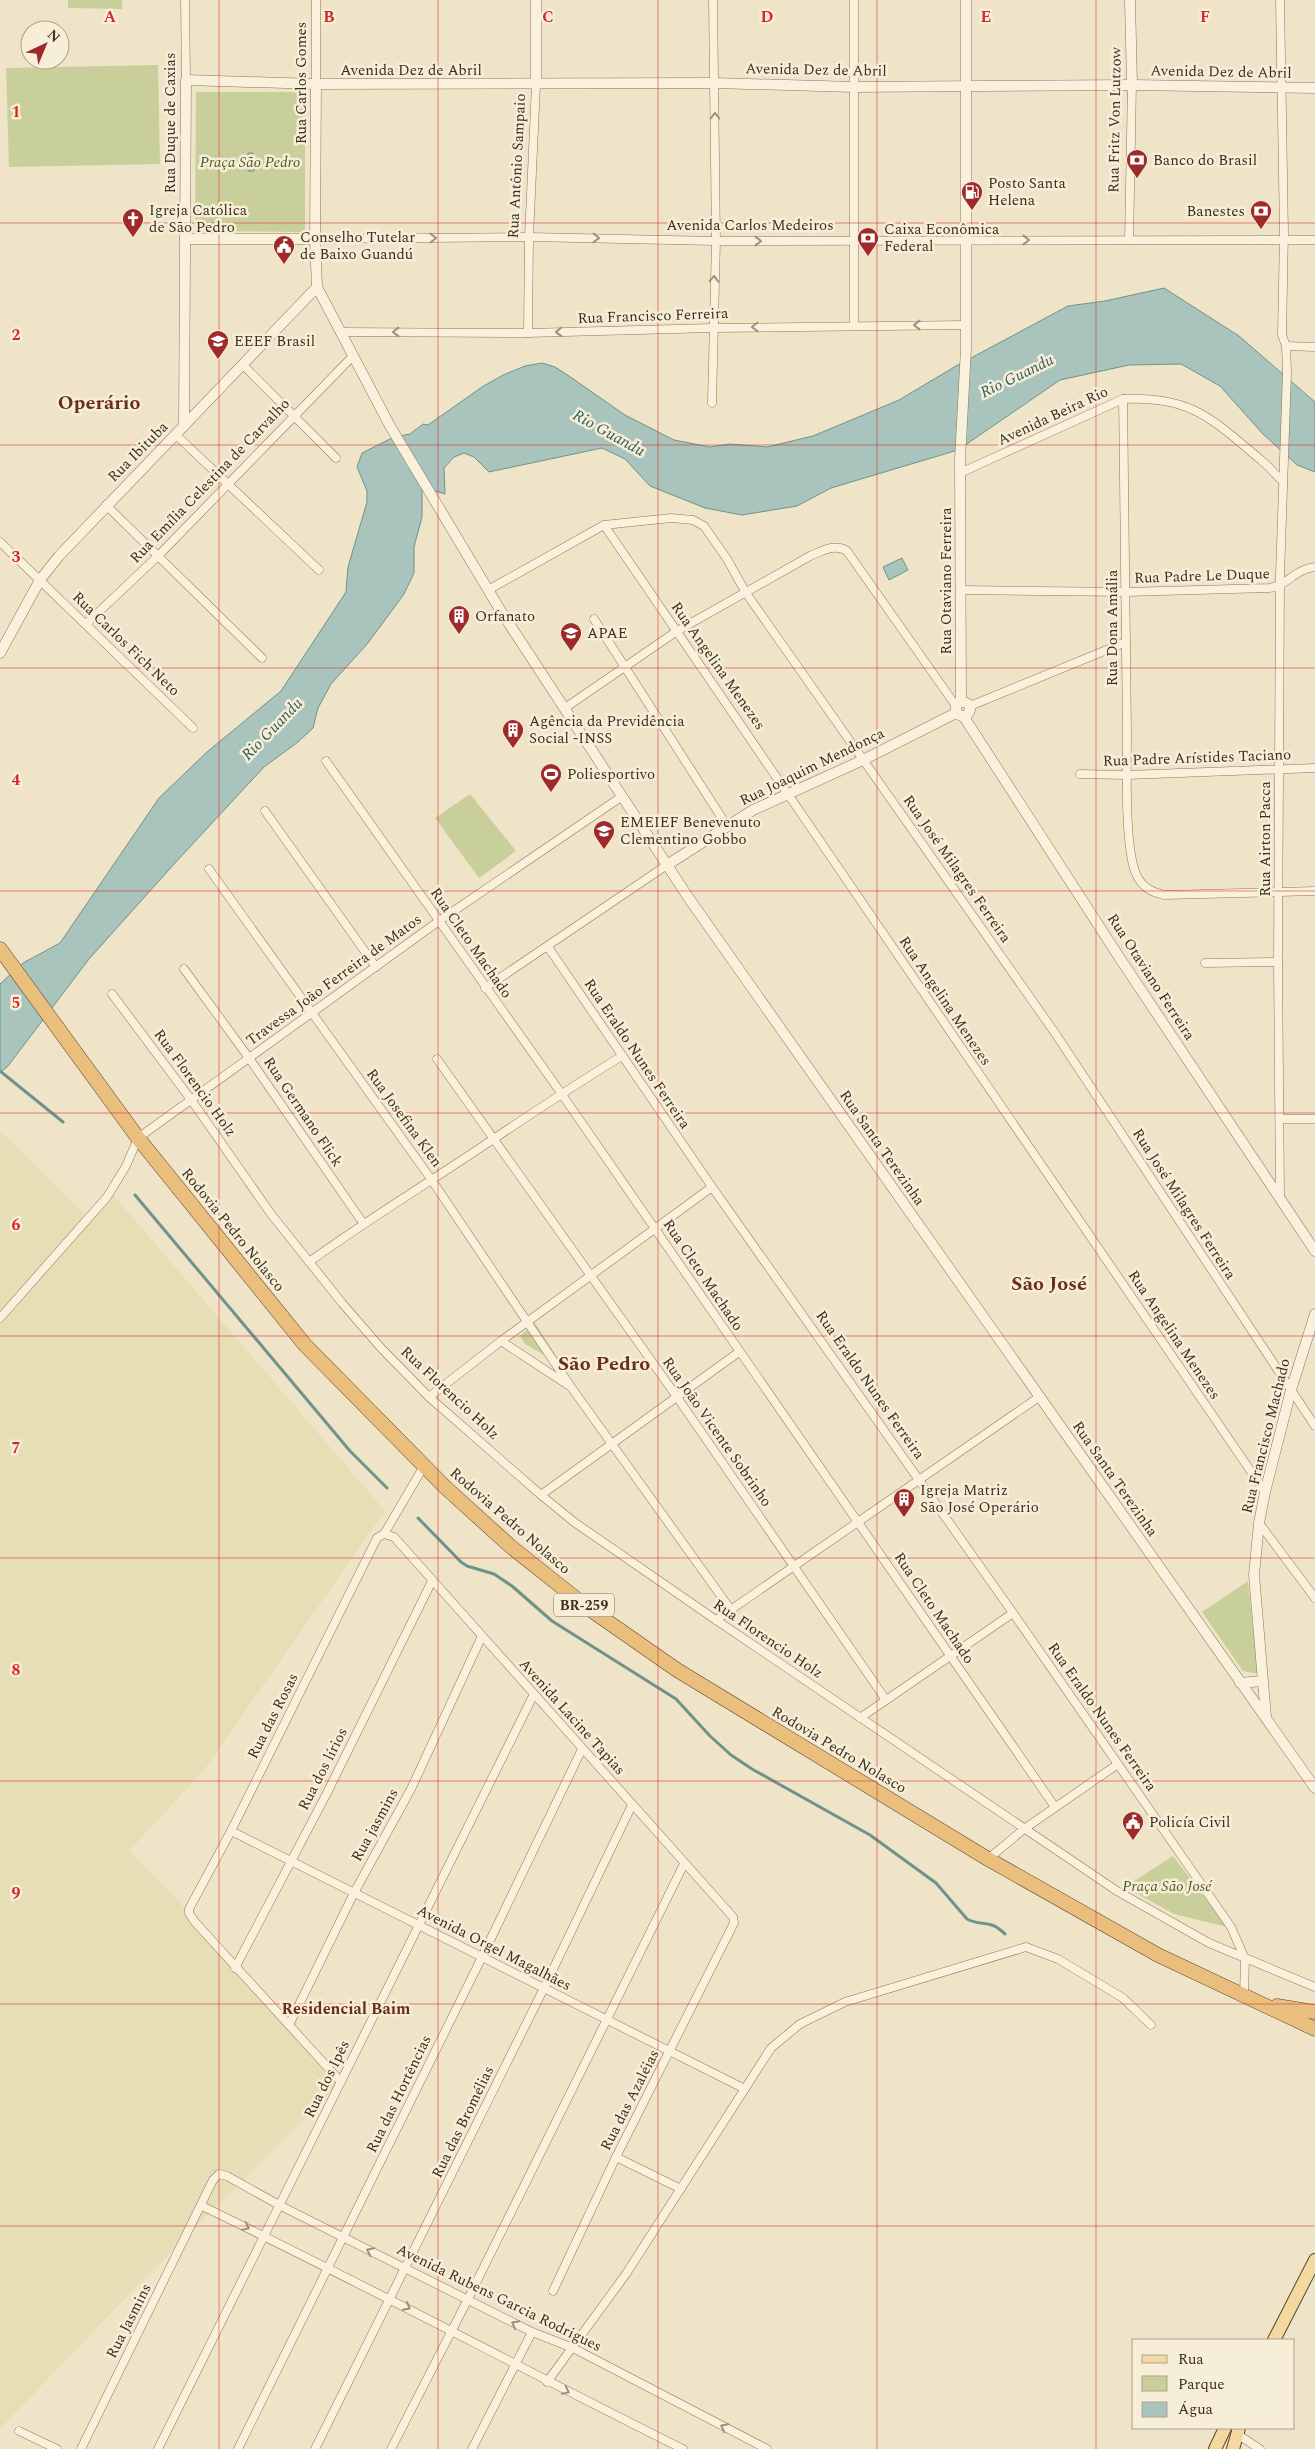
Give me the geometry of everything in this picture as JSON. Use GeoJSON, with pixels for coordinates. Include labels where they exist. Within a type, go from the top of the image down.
{"type":"FeatureCollection","features":[{"type":"Feature","properties":{"kind":"highway","name":"Rodovia Pedro Nolasco"},"geometry":{"type":"LineString","coordinates":[[0,949],[138,1138],[305,1345],[424,1466],[510,1546],[596,1614],[677,1670],[988,1859],[1158,1955],[1315,2029]]}},
{"type":"Feature","properties":{"kind":"highway","name":"Rodovia Pedro Nolasco"},"geometry":{"type":"LineString","coordinates":[[1249,1998],[1315,2012]]}},
{"type":"Feature","properties":{"kind":"main road"},"geometry":{"type":"LineString","coordinates":[[1275,2339],[1315,2260]]}},
{"type":"Feature","properties":{"kind":"main road"},"geometry":{"type":"LineString","coordinates":[[1215,2449],[1225,2429]]}},
{"type":"Feature","properties":{"kind":"main road"},"geometry":{"type":"LineString","coordinates":[[1233,2449],[1238,2431]]}},
{"type":"Feature","properties":{"kind":"street","name":"Rua Duque de Caxias"},"geometry":{"type":"LineString","coordinates":[[184,426],[185,0]]}},
{"type":"Feature","properties":{"kind":"street","name":"Rua Carlos Gomes"},"geometry":{"type":"LineString","coordinates":[[316,0],[315,239],[317,287]]}},
{"type":"Feature","properties":{"kind":"street","name":"Rua Antônio Sampaio"},"geometry":{"type":"LineString","coordinates":[[528,333],[529,237],[536,85],[536,0]]}},
{"type":"Feature","properties":{"kind":"street"},"geometry":{"type":"LineString","coordinates":[[712,403],[712,328],[716,241],[714,0]]}},
{"type":"Feature","properties":{"kind":"street"},"geometry":{"type":"LineString","coordinates":[[854,0],[854,325]]}},
{"type":"Feature","properties":{"kind":"street","name":"Rua Otaviano Ferreira"},"geometry":{"type":"LineString","coordinates":[[962,709],[960,460],[966,348],[964,240],[967,86],[966,0]]}},
{"type":"Feature","properties":{"kind":"street","name":"Rua Fritz Von Lutzow"},"geometry":{"type":"LineString","coordinates":[[1129,240],[1132,85],[1130,0]]}},
{"type":"Feature","properties":{"kind":"street","name":"Rua Airton Pacca"},"geometry":{"type":"LineString","coordinates":[[1280,0],[1284,241],[1282,335],[1286,346],[1287,372],[1280,587],[1278,962],[1280,1197]]}},
{"type":"Feature","properties":{"kind":"street","name":"Avenida Dez de Abril"},"geometry":{"type":"LineString","coordinates":[[186,80],[316,84],[536,85],[715,83],[854,87],[1132,85],[1282,89],[1315,88]]}},
{"type":"Feature","properties":{"kind":"street","name":"Avenida Carlos Medeiros"},"geometry":{"type":"LineString","coordinates":[[185,239],[529,237],[716,241],[1315,240]]}},
{"type":"Feature","properties":{"kind":"street","name":"Rua Santa Terezinha"},"geometry":{"type":"LineString","coordinates":[[317,287],[390,426],[441,513],[488,590],[667,865],[1315,1788]]}},
{"type":"Feature","properties":{"kind":"street","name":"Rua Ibituba"},"geometry":{"type":"LineString","coordinates":[[0,653],[40,580],[106,505],[176,435],[317,287]]}},
{"type":"Feature","properties":{"kind":"street","name":"Rua Francisco Ferreira"},"geometry":{"type":"LineString","coordinates":[[342,332],[528,333],[854,325],[966,325]]}},
{"type":"Feature","properties":{"kind":"street"},"geometry":{"type":"LineString","coordinates":[[1286,346],[1315,347]]}},
{"type":"Feature","properties":{"kind":"street","name":"Rua Emília Celestina de Carvalho"},"geometry":{"type":"LineString","coordinates":[[86,624],[159,555],[293,416],[354,356]]}},
{"type":"Feature","properties":{"kind":"street"},"geometry":{"type":"LineString","coordinates":[[243,365],[336,458]]}},
{"type":"Feature","properties":{"kind":"street","name":"Avenida Beira Rio"},"geometry":{"type":"LineString","coordinates":[[960,473],[1123,399],[1152,397],[1178,402],[1202,412],[1225,429],[1283,481]]}},
{"type":"Feature","properties":{"kind":"street","name":"Rua Dona Amália"},"geometry":{"type":"LineString","coordinates":[[1123,399],[1127,775],[1131,857],[1137,876],[1143,885],[1152,892],[1164,895],[1279,892]]}},
{"type":"Feature","properties":{"kind":"street"},"geometry":{"type":"LineString","coordinates":[[176,435],[318,570]]}},
{"type":"Feature","properties":{"kind":"street"},"geometry":{"type":"LineString","coordinates":[[106,505],[262,658]]}},
{"type":"Feature","properties":{"kind":"street","name":"Rua José Milagres Ferreira"},"geometry":{"type":"LineString","coordinates":[[488,590],[604,525],[671,518],[693,520],[711,533],[746,593],[1055,1033],[1315,1426]]}},
{"type":"Feature","properties":{"kind":"street","name":"Rua Angelina Menezes"},"geometry":{"type":"LineString","coordinates":[[604,525],[1265,1492]]}},
{"type":"Feature","properties":{"kind":"street","name":"Rua Carlos Fich Neto"},"geometry":{"type":"LineString","coordinates":[[0,542],[193,728]]}},
{"type":"Feature","properties":{"kind":"street","name":"Rua Otaviano Ferreira"},"geometry":{"type":"LineString","coordinates":[[746,593],[820,552],[841,547],[847,551],[962,709],[1119,957],[1315,1252]]}},
{"type":"Feature","properties":{"kind":"street","name":"Rua Padre Le Duque"},"geometry":{"type":"LineString","coordinates":[[962,590],[1126,592],[1280,587],[1299,571],[1315,568]]}},
{"type":"Feature","properties":{"kind":"street"},"geometry":{"type":"LineString","coordinates":[[565,708],[677,631],[746,593]]}},
{"type":"Feature","properties":{"kind":"street"},"geometry":{"type":"LineString","coordinates":[[594,619],[623,667],[727,826]]}},
{"type":"Feature","properties":{"kind":"street","name":"Rua Joaquim Mendonça"},"geometry":{"type":"LineString","coordinates":[[485,988],[727,826],[787,794],[863,760],[962,709],[1126,642]]}},
{"type":"Feature","properties":{"kind":"street","name":"Rua Cleto Machado"},"geometry":{"type":"LineString","coordinates":[[326,761],[656,1229],[738,1352],[858,1522],[1054,1807]]}},
{"type":"Feature","properties":{"kind":"street","name":"Rua Padre Arístides Taciano"},"geometry":{"type":"LineString","coordinates":[[1080,774],[1127,775],[1315,768]]}},
{"type":"Feature","properties":{"kind":"street","name":"Travessa João Ferreira de Matos"},"geometry":{"type":"LineString","coordinates":[[138,1138],[192,1101],[311,1012],[439,921],[622,797]]}},
{"type":"Feature","properties":{"kind":"street"},"geometry":{"type":"LineString","coordinates":[[265,810],[376,967]]}},
{"type":"Feature","properties":{"kind":"street","name":"Rua Josefina Klen"},"geometry":{"type":"LineString","coordinates":[[209,870],[431,1180],[571,1387],[731,1610]]}},
{"type":"Feature","properties":{"kind":"street"},"geometry":{"type":"LineString","coordinates":[[1279,892],[1315,891]]}},
{"type":"Feature","properties":{"kind":"street","name":"Rua Eraldo Nunes Ferreira"},"geometry":{"type":"LineString","coordinates":[[548,947],[712,1188],[1013,1613],[1231,1927],[1245,1959],[1249,1998]]}},
{"type":"Feature","properties":{"kind":"street"},"geometry":{"type":"LineString","coordinates":[[1204,963],[1278,962]]}},
{"type":"Feature","properties":{"kind":"street","name":"Rua Germano Flick"},"geometry":{"type":"LineString","coordinates":[[184,970],[249,1058],[363,1223]]}},
{"type":"Feature","properties":{"kind":"street","name":"Rua Florencio Holz"},"geometry":{"type":"LineString","coordinates":[[112,994],[192,1101],[271,1214],[381,1348],[429,1397],[541,1495],[574,1522],[716,1620],[1024,1829],[1142,1906],[1209,1944],[1315,1987]]}},
{"type":"Feature","properties":{"kind":"street"},"geometry":{"type":"LineString","coordinates":[[309,1262],[363,1223],[495,1138],[560,1093],[622,1056]]}},
{"type":"Feature","properties":{"kind":"street","name":"Rua João Vicente Sobrinho"},"geometry":{"type":"LineString","coordinates":[[437,1059],[495,1138],[677,1397],[886,1700]]}},
{"type":"Feature","properties":{"kind":"street"},"geometry":{"type":"LineString","coordinates":[[1280,1119],[1315,1119]]}},
{"type":"Feature","properties":{"kind":"street"},"geometry":{"type":"LineString","coordinates":[[0,1318],[107,1197],[126,1166],[138,1138]]}},
{"type":"Feature","properties":{"kind":"street"},"geometry":{"type":"LineString","coordinates":[[429,1397],[501,1340],[592,1277],[712,1188]]}},
{"type":"Feature","properties":{"kind":"street","name":"Rua Francisco Machado"},"geometry":{"type":"LineString","coordinates":[[1266,1718],[1254,1575],[1259,1524],[1290,1390],[1315,1314]]}},
{"type":"Feature","properties":{"kind":"street"},"geometry":{"type":"LineString","coordinates":[[501,1340],[571,1387]]}},
{"type":"Feature","properties":{"kind":"street"},"geometry":{"type":"LineString","coordinates":[[541,1495],[738,1352]]}},
{"type":"Feature","properties":{"kind":"street"},"geometry":{"type":"LineString","coordinates":[[716,1620],[920,1481],[1039,1397]]}},
{"type":"Feature","properties":{"kind":"street","name":"Rua das Rosas"},"geometry":{"type":"LineString","coordinates":[[235,1968],[189,1913],[192,1904],[231,1831],[377,1538],[384,1534],[424,1466]]}},
{"type":"Feature","properties":{"kind":"street"},"geometry":{"type":"LineString","coordinates":[[1259,1524],[1315,1598]]}},
{"type":"Feature","properties":{"kind":"street","name":"Avenida Lacine Tapias"},"geometry":{"type":"LineString","coordinates":[[384,1534],[394,1537],[632,1806],[727,1909],[733,1917],[734,1923]]}},
{"type":"Feature","properties":{"kind":"street","name":"Rua dos lírios"},"geometry":{"type":"LineString","coordinates":[[235,1968],[292,1861],[432,1581]]}},
{"type":"Feature","properties":{"kind":"street"},"geometry":{"type":"LineString","coordinates":[[860,1718],[1013,1613]]}},
{"type":"Feature","properties":{"kind":"street","name":"Rua jasmins"},"geometry":{"type":"LineString","coordinates":[[288,2026],[354,1893],[419,1772],[482,1636]]}},
{"type":"Feature","properties":{"kind":"street"},"geometry":{"type":"LineString","coordinates":[[1240,1683],[1262,1681]]}},
{"type":"Feature","properties":{"kind":"street","name":"Rua dos Ipês"},"geometry":{"type":"LineString","coordinates":[[158,2449],[281,2206],[417,1925],[534,1694]]}},
{"type":"Feature","properties":{"kind":"street","name":"Rua das Hortências"},"geometry":{"type":"LineString","coordinates":[[238,2449],[482,1957],[582,1749]]}},
{"type":"Feature","properties":{"kind":"street"},"geometry":{"type":"LineString","coordinates":[[988,1859],[1054,1807],[1118,1764]]}},
{"type":"Feature","properties":{"kind":"street","name":"Rua das Bromélias"},"geometry":{"type":"LineString","coordinates":[[316,2449],[632,1806]]}},
{"type":"Feature","properties":{"kind":"street","name":"Avenida Orgel Magalhães"},"geometry":{"type":"LineString","coordinates":[[231,1831],[745,2089]]}},
{"type":"Feature","properties":{"kind":"street"},"geometry":{"type":"LineString","coordinates":[[391,2449],[608,2020],[684,1864]]}},
{"type":"Feature","properties":{"kind":"street","name":"Rua das Azaléias"},"geometry":{"type":"LineString","coordinates":[[553,2291],[616,2157],[734,1923]]}},
{"type":"Feature","properties":{"kind":"street"},"geometry":{"type":"LineString","coordinates":[[547,2382],[626,2274],[771,2048],[800,2024],[845,2002],[1026,1947],[1058,1959],[1123,1998],[1151,2025]]}},
{"type":"Feature","properties":{"kind":"street"},"geometry":{"type":"LineString","coordinates":[[235,1968],[341,2082]]}},
{"type":"Feature","properties":{"kind":"street"},"geometry":{"type":"LineString","coordinates":[[616,2157],[681,2189]]}},
{"type":"Feature","properties":{"kind":"street","name":"Avenida Rubens Garcia Rodrigues"},"geometry":{"type":"LineString","coordinates":[[219,2174],[228,2176],[281,2206],[532,2332],[573,2348],[767,2449]]}},
{"type":"Feature","properties":{"kind":"street","name":"Rua Jasmins"},"geometry":{"type":"LineString","coordinates":[[80,2449],[219,2174]]}},
{"type":"Feature","properties":{"kind":"street"},"geometry":{"type":"LineString","coordinates":[[202,2206],[266,2236],[516,2362],[547,2382],[683,2449]]}},
{"type":"Feature","properties":{"kind":"street"},"geometry":{"type":"LineString","coordinates":[[472,2449],[532,2332]]}},
{"type":"Feature","properties":{"kind":"street"},"geometry":{"type":"LineString","coordinates":[[19,2431],[58,2449]]}},
{"type":"Feature","properties":{"kind":"street"},"geometry":{"type":"LineString","coordinates":[[1238,2431],[1256,2448]]}},
{"type":"Feature","properties":{"kind":"shaded area"},"geometry":{"type":"Polygon","coordinates":[[[0,1131],[86,1215],[110,1191],[385,1511],[204,1770],[129,1851],[164,1885],[339,2082],[338,2085],[134,2289],[0,2429],[0,1131]]]}},
{"type":"Feature","properties":{"kind":"green space"},"geometry":{"type":"Polygon","coordinates":[[[68,0],[122,0],[122,9],[68,8],[68,0]]]}},
{"type":"Feature","properties":{"kind":"green space"},"geometry":{"type":"Polygon","coordinates":[[[158,65],[160,164],[9,167],[6,68],[20,68],[20,70],[70,70],[70,67],[158,65]]]}},
{"type":"Feature","properties":{"kind":"green space","name":"Praça São Pedro"},"geometry":{"type":"Polygon","coordinates":[[[196,92],[305,92],[305,232],[195,231],[196,92]]]}},
{"type":"Feature","properties":{"kind":"green space"},"geometry":{"type":"Polygon","coordinates":[[[470,794],[516,851],[479,878],[435,818],[470,794]]]}},
{"type":"Feature","properties":{"kind":"green space"},"geometry":{"type":"Polygon","coordinates":[[[535,1323],[562,1365],[525,1344],[520,1336],[535,1323]]]}},
{"type":"Feature","properties":{"kind":"green space"},"geometry":{"type":"Polygon","coordinates":[[[1248,1581],[1258,1674],[1243,1671],[1202,1612],[1248,1581]]]}},
{"type":"Feature","properties":{"kind":"green space","name":"Praça São José"},"geometry":{"type":"Polygon","coordinates":[[[1173,1856],[1227,1927],[1174,1914],[1125,1887],[1173,1856]]]}},
{"type":"Feature","properties":{"kind":"water"},"geometry":{"type":"Polygon","coordinates":[[[248,153],[253,153],[253,159],[259,159],[259,165],[254,165],[254,171],[248,171],[248,165],[242,165],[242,159],[248,159],[248,153]]]}},
{"type":"Feature","properties":{"kind":"water","name":"Rio Guandu"},"geometry":{"type":"Polygon","coordinates":[[[1164,288],[1239,336],[1315,402],[1315,472],[1297,465],[1263,434],[1220,386],[1181,364],[1129,365],[1060,380],[958,450],[831,488],[797,506],[742,515],[705,508],[650,486],[625,459],[602,448],[489,472],[474,457],[464,453],[454,457],[444,468],[445,494],[422,487],[422,517],[414,547],[414,573],[404,594],[368,643],[331,684],[318,708],[313,728],[298,742],[264,767],[175,863],[89,959],[8,1066],[0,1073],[0,984],[23,963],[60,943],[159,798],[207,752],[281,691],[346,592],[348,567],[367,502],[367,491],[357,467],[362,453],[394,437],[410,434],[423,424],[428,425],[482,387],[503,375],[525,366],[542,363],[555,367],[625,415],[674,440],[710,447],[730,444],[767,447],[813,436],[899,400],[956,366],[1068,306],[1105,301],[1164,288]]]}},
{"type":"Feature","properties":{"kind":"water"},"geometry":{"type":"Polygon","coordinates":[[[902,558],[908,570],[889,580],[883,567],[902,558]]]}},
{"type":"Feature","properties":{"kind":"waterway"},"geometry":{"type":"LineString","coordinates":[[0,1071],[63,1122]]}},
{"type":"Feature","properties":{"kind":"waterway"},"geometry":{"type":"LineString","coordinates":[[135,1195],[350,1451],[387,1488]]}},
{"type":"Feature","properties":{"kind":"waterway"},"geometry":{"type":"LineString","coordinates":[[418,1518],[461,1562],[467,1566],[494,1574],[512,1586],[552,1621],[676,1699],[710,1736],[731,1755],[752,1769],[870,1835],[936,1883],[967,1919],[990,1924],[1005,1934]]}},
{"type":"Feature","properties":{"kind":"place","name":"Banco do Brasil"},"geometry":{"type":"Point","coordinates":[1137,179]}},
{"type":"Feature","properties":{"kind":"place","name":"Posto Santa Helena"},"geometry":{"type":"Point","coordinates":[972,211]}},
{"type":"Feature","properties":{"kind":"place","name":"Banestes"},"geometry":{"type":"Point","coordinates":[1261,230]}},
{"type":"Feature","properties":{"kind":"place","name":"Igreja Católica de São Pedro"},"geometry":{"type":"Point","coordinates":[133,238]}},
{"type":"Feature","properties":{"kind":"place","name":"Caixa Econômica Federal"},"geometry":{"type":"Point","coordinates":[868,257]}},
{"type":"Feature","properties":{"kind":"place","name":"Conselho Tutelar de Baixo Guandú"},"geometry":{"type":"Point","coordinates":[284,265]}},
{"type":"Feature","properties":{"kind":"place","name":"EEEF Brasil"},"geometry":{"type":"Point","coordinates":[218,360]}},
{"type":"Feature","properties":{"kind":"place","name":"Orfanato"},"geometry":{"type":"Point","coordinates":[459,635]}},
{"type":"Feature","properties":{"kind":"place","name":"APAE"},"geometry":{"type":"Point","coordinates":[571,652]}},
{"type":"Feature","properties":{"kind":"place","name":"Agência da Previdência Social -INSS"},"geometry":{"type":"Point","coordinates":[513,749]}},
{"type":"Feature","properties":{"kind":"place","name":"Poliesportivo"},"geometry":{"type":"Point","coordinates":[551,793]}},
{"type":"Feature","properties":{"kind":"place","name":"EMEIEF Benevenuto Clementino Gobbo"},"geometry":{"type":"Point","coordinates":[604,850]}},
{"type":"Feature","properties":{"kind":"place","name":"Igreja Matriz São José Operário"},"geometry":{"type":"Point","coordinates":[904,1518]}},
{"type":"Feature","properties":{"kind":"place","name":"Policía Civil"},"geometry":{"type":"Point","coordinates":[1133,1841]}},
{"type":"Feature","properties":{"kind":"district","name":"Operário"},"geometry":{"type":"Point","coordinates":[99,403]}},
{"type":"Feature","properties":{"kind":"district","name":"São José"},"geometry":{"type":"Point","coordinates":[1049,1284]}},
{"type":"Feature","properties":{"kind":"district","name":"São Pedro"},"geometry":{"type":"Point","coordinates":[604,1364]}},
{"type":"Feature","properties":{"kind":"district","name":"Residencial Baim"},"geometry":{"type":"Point","coordinates":[346,2009]}}]}
